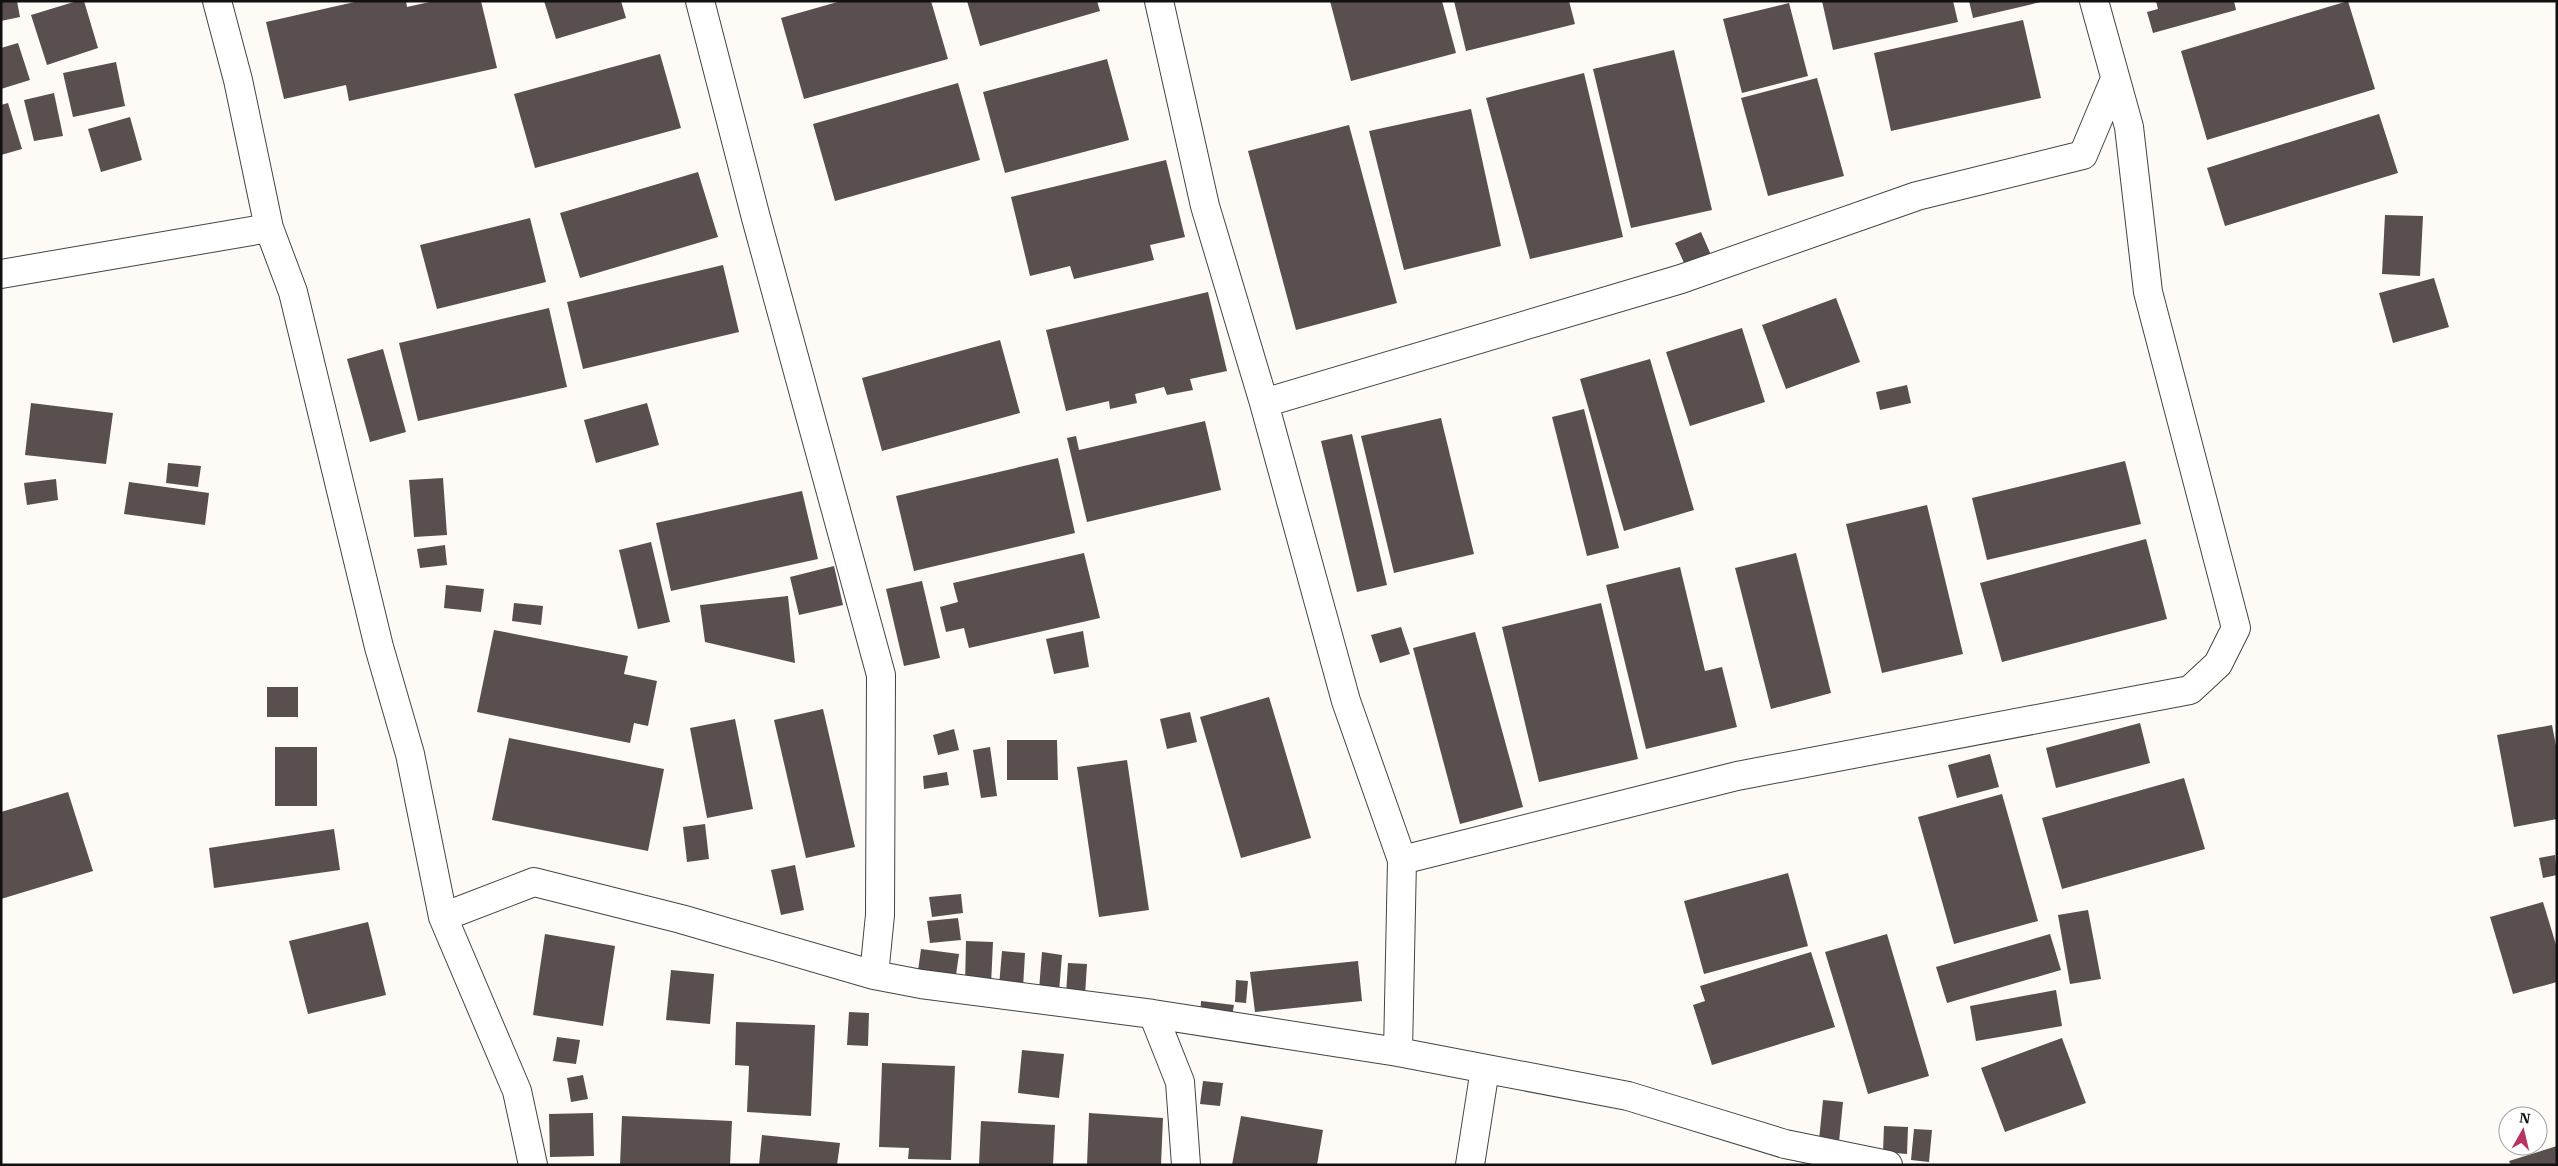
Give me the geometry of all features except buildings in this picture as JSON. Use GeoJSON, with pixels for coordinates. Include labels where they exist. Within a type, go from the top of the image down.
{"type":"FeatureCollection","features":[{"type":"Feature","properties":{"kind":"street"},"geometry":{"type":"LineString","coordinates":[[218,1],[238,80],[269,228],[293,292],[380,646],[410,754],[443,917],[517,1092],[533,1165]]}},
{"type":"Feature","properties":{"kind":"street"},"geometry":{"type":"LineString","coordinates":[[700,1],[756,218],[881,676],[880,915],[874,975]]}},
{"type":"Feature","properties":{"kind":"street"},"geometry":{"type":"LineString","coordinates":[[1159,1],[1205,206],[1264,403],[1346,702],[1402,860],[1398,1052]]}},
{"type":"Feature","properties":{"kind":"street"},"geometry":{"type":"LineString","coordinates":[[1402,860],[1737,776],[2190,690],[2218,664],[2236,628],[2148,292],[2129,127],[2094,1]]}},
{"type":"Feature","properties":{"kind":"street"},"geometry":{"type":"LineString","coordinates":[[1264,403],[1681,279],[1917,196],[2083,155],[2115,79]]}},
{"type":"Feature","properties":{"kind":"street"},"geometry":{"type":"LineString","coordinates":[[1,274],[269,228]]}},
{"type":"Feature","properties":{"kind":"street"},"geometry":{"type":"LineString","coordinates":[[443,917],[534,882],[681,919],[874,975],[921,984],[1153,1014],[1398,1052],[1628,1096],[1785,1144],[1888,1165]]}},
{"type":"Feature","properties":{"kind":"street"},"geometry":{"type":"LineString","coordinates":[[1153,1014],[1180,1082],[1186,1165]]}},
{"type":"Feature","properties":{"kind":"street"},"geometry":{"type":"LineString","coordinates":[[1470,1165],[1485,1069]]}}]}
